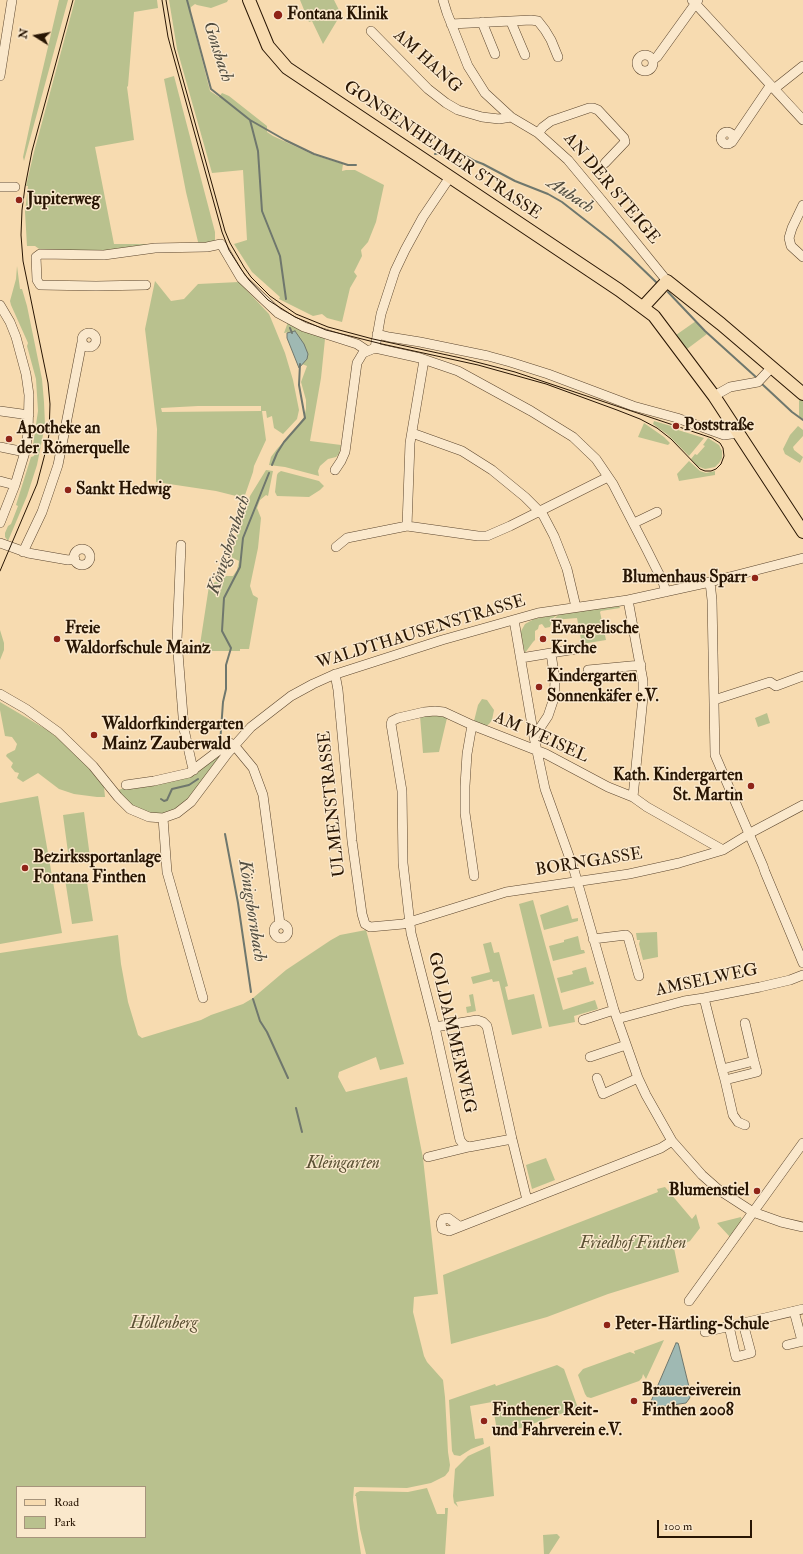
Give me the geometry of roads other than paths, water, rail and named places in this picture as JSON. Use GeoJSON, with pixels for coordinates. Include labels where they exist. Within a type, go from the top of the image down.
{"type":"FeatureCollection","features":[{"type":"Feature","properties":{"kind":"main road","name":"GONSENHEIMER STRASSE"},"geometry":{"type":"LineString","coordinates":[[249,0],[269,48],[287,68],[646,309]]}},
{"type":"Feature","properties":{"kind":"main road"},"geometry":{"type":"LineString","coordinates":[[803,394],[772,367],[664,285],[646,309],[658,320],[714,396],[803,532]]}},
{"type":"Feature","properties":{"kind":"street"},"geometry":{"type":"LineString","coordinates":[[0,76],[12,0]]}},
{"type":"Feature","properties":{"kind":"street","name":"AN DER STEIGE"},"geometry":{"type":"LineString","coordinates":[[443,0],[468,66],[476,81],[491,99],[511,117],[538,133],[554,145],[586,180],[664,285]]}},
{"type":"Feature","properties":{"kind":"street"},"geometry":{"type":"LineString","coordinates":[[653,60],[657,58],[695,1],[772,88],[803,120]]}},
{"type":"Feature","properties":{"kind":"street"},"geometry":{"type":"LineString","coordinates":[[451,24],[531,20],[540,23],[551,40],[558,57]]}},
{"type":"Feature","properties":{"kind":"street"},"geometry":{"type":"LineString","coordinates":[[482,22],[495,54]]}},
{"type":"Feature","properties":{"kind":"street"},"geometry":{"type":"LineString","coordinates":[[511,22],[525,55]]}},
{"type":"Feature","properties":{"kind":"street","name":"AM HANG"},"geometry":{"type":"LineString","coordinates":[[371,31],[428,89],[446,103],[458,110],[476,116],[499,119],[511,117]]}},
{"type":"Feature","properties":{"kind":"street"},"geometry":{"type":"LineString","coordinates":[[732,142],[772,88],[803,66]]}},
{"type":"Feature","properties":{"kind":"street"},"geometry":{"type":"LineString","coordinates":[[538,133],[551,121],[589,108],[598,110],[624,138],[625,142],[605,163]]}},
{"type":"Feature","properties":{"kind":"street"},"geometry":{"type":"LineString","coordinates":[[335,470],[345,452],[357,363],[361,355],[370,349],[378,334],[386,296],[405,250],[423,217],[450,177]]}},
{"type":"Feature","properties":{"kind":"street"},"geometry":{"type":"LineString","coordinates":[[0,187],[15,187]]}},
{"type":"Feature","properties":{"kind":"street"},"geometry":{"type":"LineString","coordinates":[[803,205],[789,238],[791,246],[803,257]]}},
{"type":"Feature","properties":{"kind":"street"},"geometry":{"type":"LineString","coordinates":[[146,285],[40,285],[38,280],[36,257],[40,254],[104,255],[155,248],[207,247],[221,244],[241,278],[278,313],[304,327],[370,349],[406,355],[458,371],[531,411],[573,437],[596,459],[608,477],[634,523],[663,582],[666,592]]}},
{"type":"Feature","properties":{"kind":"street"},"geometry":{"type":"LineString","coordinates":[[0,305],[10,322],[22,358],[29,396],[25,452],[15,485],[0,523]]}},
{"type":"Feature","properties":{"kind":"street"},"geometry":{"type":"LineString","coordinates":[[378,334],[510,362],[548,374],[633,406],[677,418],[724,435],[738,433]]}},
{"type":"Feature","properties":{"kind":"street"},"geometry":{"type":"LineString","coordinates":[[23,552],[42,512],[58,465],[82,342]]}},
{"type":"Feature","properties":{"kind":"street"},"geometry":{"type":"LineString","coordinates":[[407,526],[412,433],[424,360]]}},
{"type":"Feature","properties":{"kind":"street"},"geometry":{"type":"LineString","coordinates":[[714,396],[730,388],[758,382],[772,367]]}},
{"type":"Feature","properties":{"kind":"street"},"geometry":{"type":"LineString","coordinates":[[0,411],[28,415]]}},
{"type":"Feature","properties":{"kind":"street"},"geometry":{"type":"LineString","coordinates":[[412,433],[462,451],[492,470],[525,497],[543,516],[562,554],[571,580],[576,607]]}},
{"type":"Feature","properties":{"kind":"street"},"geometry":{"type":"LineString","coordinates":[[0,447],[25,452]]}},
{"type":"Feature","properties":{"kind":"street"},"geometry":{"type":"LineString","coordinates":[[336,547],[347,538],[407,526],[483,536],[491,535],[608,477]]}},
{"type":"Feature","properties":{"kind":"street"},"geometry":{"type":"LineString","coordinates":[[0,481],[15,485]]}},
{"type":"Feature","properties":{"kind":"street"},"geometry":{"type":"LineString","coordinates":[[634,523],[657,512]]}},
{"type":"Feature","properties":{"kind":"street"},"geometry":{"type":"LineString","coordinates":[[0,543],[23,552],[68,560],[75,559]]}},
{"type":"Feature","properties":{"kind":"street"},"geometry":{"type":"LineString","coordinates":[[181,545],[177,640],[184,729],[194,770]]}},
{"type":"Feature","properties":{"kind":"street","name":"WALDTHAUSENSTRASSE"},"geometry":{"type":"LineString","coordinates":[[163,818],[170,817],[186,807],[234,744],[251,727],[282,702],[312,684],[335,674],[422,646],[538,613],[628,600],[710,582],[803,558]]}},
{"type":"Feature","properties":{"kind":"street"},"geometry":{"type":"LineString","coordinates":[[710,582],[712,600],[715,755],[803,963]]}},
{"type":"Feature","properties":{"kind":"street"},"geometry":{"type":"LineString","coordinates":[[628,600],[641,665],[643,697],[633,798]]}},
{"type":"Feature","properties":{"kind":"street"},"geometry":{"type":"LineString","coordinates":[[514,620],[534,737],[551,808],[578,882],[614,1010],[638,1078],[672,1141],[702,1175],[726,1195],[752,1212],[781,1222],[803,1227]]}},
{"type":"Feature","properties":{"kind":"street"},"geometry":{"type":"LineString","coordinates":[[521,658],[582,648]]}},
{"type":"Feature","properties":{"kind":"street"},"geometry":{"type":"LineString","coordinates":[[534,737],[542,728],[554,698],[555,681],[551,653]]}},
{"type":"Feature","properties":{"kind":"street"},"geometry":{"type":"LineString","coordinates":[[588,670],[641,665]]}},
{"type":"Feature","properties":{"kind":"street","name":"ULMENSTRASSE"},"geometry":{"type":"LineString","coordinates":[[335,674],[338,690],[352,841],[361,907],[363,920],[365,924],[370,927]]}},
{"type":"Feature","properties":{"kind":"street"},"geometry":{"type":"LineString","coordinates":[[714,700],[770,682],[776,686],[803,676]]}},
{"type":"Feature","properties":{"kind":"street"},"geometry":{"type":"LineString","coordinates":[[0,694],[26,709],[58,732],[93,766],[118,797],[130,809],[149,817],[163,818],[166,872],[203,998]]}},
{"type":"Feature","properties":{"kind":"street","name":"AM WEISEL"},"geometry":{"type":"LineString","coordinates":[[392,721],[404,716],[439,711],[537,750],[608,787],[633,798],[723,850]]}},
{"type":"Feature","properties":{"kind":"street","name":"GOLDAMMERWEG"},"geometry":{"type":"LineString","coordinates":[[392,721],[391,724],[402,791],[403,863],[411,933],[435,1027],[460,1140],[464,1145],[469,1147]]}},
{"type":"Feature","properties":{"kind":"street","name":"AM WEISEL"},"geometry":{"type":"LineString","coordinates":[[472,725],[467,754],[465,813],[474,876]]}},
{"type":"Feature","properties":{"kind":"street"},"geometry":{"type":"LineString","coordinates":[[126,785],[189,773],[226,745],[230,743],[234,744],[253,768],[263,795],[280,924]]}},
{"type":"Feature","properties":{"kind":"street","name":"BORNGASSE"},"geometry":{"type":"LineString","coordinates":[[370,927],[410,922],[506,892],[648,870],[723,850],[803,805]]}},
{"type":"Feature","properties":{"kind":"street"},"geometry":{"type":"LineString","coordinates":[[593,938],[626,935],[628,937],[639,976]]}},
{"type":"Feature","properties":{"kind":"street","name":"AMSELWEG"},"geometry":{"type":"LineString","coordinates":[[618,1019],[684,1001],[786,981],[803,975]]}},
{"type":"Feature","properties":{"kind":"street"},"geometry":{"type":"LineString","coordinates":[[704,998],[733,1115],[738,1122],[745,1125]]}},
{"type":"Feature","properties":{"kind":"street"},"geometry":{"type":"LineString","coordinates":[[583,1020],[614,1010]]}},
{"type":"Feature","properties":{"kind":"street"},"geometry":{"type":"LineString","coordinates":[[435,1027],[477,1020],[482,1020],[485,1023],[527,1200]]}},
{"type":"Feature","properties":{"kind":"street"},"geometry":{"type":"LineString","coordinates":[[725,1080],[757,1072],[745,1023]]}},
{"type":"Feature","properties":{"kind":"street"},"geometry":{"type":"LineString","coordinates":[[590,1057],[626,1045]]}},
{"type":"Feature","properties":{"kind":"street"},"geometry":{"type":"LineString","coordinates":[[722,1069],[754,1061]]}},
{"type":"Feature","properties":{"kind":"street"},"geometry":{"type":"LineString","coordinates":[[598,1078],[603,1094],[638,1078]]}},
{"type":"Feature","properties":{"kind":"street"},"geometry":{"type":"LineString","coordinates":[[428,1157],[512,1139]]}},
{"type":"Feature","properties":{"kind":"street"},"geometry":{"type":"LineString","coordinates":[[459,1226],[661,1148],[672,1141]]}},
{"type":"Feature","properties":{"kind":"street"},"geometry":{"type":"LineString","coordinates":[[689,1301],[803,1143]]}},
{"type":"Feature","properties":{"kind":"street"},"geometry":{"type":"LineString","coordinates":[[705,1332],[799,1310],[802,1341],[787,1345]]}},
{"type":"Feature","properties":{"kind":"street"},"geometry":{"type":"LineString","coordinates":[[729,1326],[736,1357],[751,1354],[743,1323]]}},
{"type":"Feature","properties":{"kind":"water"},"geometry":{"type":"Polygon","coordinates":[[[295,331],[304,344],[308,354],[307,359],[299,368],[287,338],[287,333],[295,331]]]}},
{"type":"Feature","properties":{"kind":"water"},"geometry":{"type":"Polygon","coordinates":[[[676,1343],[678,1343],[679,1346],[691,1395],[686,1403],[652,1408],[649,1406],[676,1343]]]}},
{"type":"Feature","properties":{"kind":"waterway","name":"Gonsbach"},"geometry":{"type":"LineString","coordinates":[[187,0],[211,89],[250,120],[285,140],[314,154],[348,165],[356,165]]}},
{"type":"Feature","properties":{"kind":"waterway","name":"Königsbornbach"},"geometry":{"type":"LineString","coordinates":[[250,120],[258,151],[262,211],[280,256],[286,299]]}},
{"type":"Feature","properties":{"kind":"waterway","name":"Aubach"},"geometry":{"type":"LineString","coordinates":[[435,154],[454,149],[515,181],[548,194],[562,202],[612,241],[656,282]]}},
{"type":"Feature","properties":{"kind":"waterway","name":"Aubach"},"geometry":{"type":"LineString","coordinates":[[668,292],[705,331],[757,378]]}},
{"type":"Feature","properties":{"kind":"waterway","name":"Königsbornbach"},"geometry":{"type":"LineString","coordinates":[[290,328],[292,333]]}},
{"type":"Feature","properties":{"kind":"waterway","name":"Königsbornbach"},"geometry":{"type":"LineString","coordinates":[[272,465],[284,442],[305,418],[299,385],[300,364]]}},
{"type":"Feature","properties":{"kind":"waterway","name":"Aubach"},"geometry":{"type":"LineString","coordinates":[[762,384],[792,412],[803,420]]}},
{"type":"Feature","properties":{"kind":"waterway","name":"Königsbornbach"},"geometry":{"type":"LineString","coordinates":[[220,744],[223,702],[226,689],[226,665],[231,648],[222,631],[224,598],[240,567],[243,538],[269,473]]}},
{"type":"Feature","properties":{"kind":"waterway","name":"Königsbornbach"},"geometry":{"type":"LineString","coordinates":[[161,799],[164,801],[167,800],[172,789],[189,785],[198,779]]}},
{"type":"Feature","properties":{"kind":"waterway","name":"Königsbornbach"},"geometry":{"type":"LineString","coordinates":[[225,834],[238,903],[251,992]]}},
{"type":"Feature","properties":{"kind":"waterway","name":"Königsbornbach"},"geometry":{"type":"LineString","coordinates":[[253,999],[260,1021],[267,1032],[288,1078]]}},
{"type":"Feature","properties":{"kind":"waterway","name":"Königsbornbach"},"geometry":{"type":"LineString","coordinates":[[296,1108],[302,1132]]}},
{"type":"Feature","properties":{"kind":"tram line"},"geometry":{"type":"LineString","coordinates":[[0,571],[37,484],[49,434],[50,404],[48,383],[23,261],[21,235],[22,210],[32,151],[73,0]]}},
{"type":"Feature","properties":{"kind":"tram line"},"geometry":{"type":"LineString","coordinates":[[162,0],[168,37],[222,232],[229,250],[241,269],[268,300],[295,317],[326,330],[478,365],[546,384],[640,419],[657,428],[671,439],[700,469],[711,471],[716,469],[721,464],[724,456],[723,448],[720,443],[712,438],[515,372],[328,327],[296,314],[270,296],[251,277],[244,267],[225,231],[174,47],[166,0]]}},
{"type":"Feature","properties":{"kind":"place","name":"Fontana Klinik"},"geometry":{"type":"Point","coordinates":[278,15]}},
{"type":"Feature","properties":{"kind":"place","name":"Jupiterweg"},"geometry":{"type":"Point","coordinates":[19,200]}},
{"type":"Feature","properties":{"kind":"place","name":"Poststraße"},"geometry":{"type":"Point","coordinates":[676,426]}},
{"type":"Feature","properties":{"kind":"place","name":"Apotheke an der Römerquelle"},"geometry":{"type":"Point","coordinates":[9,439]}},
{"type":"Feature","properties":{"kind":"place","name":"Sankt Hedwig"},"geometry":{"type":"Point","coordinates":[68,490]}},
{"type":"Feature","properties":{"kind":"place","name":"Blumenhaus Sparr"},"geometry":{"type":"Point","coordinates":[755,578]}},
{"type":"Feature","properties":{"kind":"place","name":"Freie Waldorfschule Mainz"},"geometry":{"type":"Point","coordinates":[57,639]}},
{"type":"Feature","properties":{"kind":"place","name":"Evangelische Kirche"},"geometry":{"type":"Point","coordinates":[543,639]}},
{"type":"Feature","properties":{"kind":"place","name":"Kindergarten Sonnenkäfer e.V."},"geometry":{"type":"Point","coordinates":[539,687]}},
{"type":"Feature","properties":{"kind":"place","name":"Waldorfkindergarten Mainz Zauberwald"},"geometry":{"type":"Point","coordinates":[94,735]}},
{"type":"Feature","properties":{"kind":"place","name":"Kath. Kindergarten St. Martin"},"geometry":{"type":"Point","coordinates":[751,786]}},
{"type":"Feature","properties":{"kind":"place","name":"Bezirkssportanlage Fontana Finthen"},"geometry":{"type":"Point","coordinates":[25,868]}},
{"type":"Feature","properties":{"kind":"place","name":"Blumenstiel"},"geometry":{"type":"Point","coordinates":[757,1191]}},
{"type":"Feature","properties":{"kind":"place","name":"Peter-Härtling-Schule"},"geometry":{"type":"Point","coordinates":[607,1325]}},
{"type":"Feature","properties":{"kind":"place","name":"Brauereiverein Finthen 2008"},"geometry":{"type":"Point","coordinates":[634,1401]}},
{"type":"Feature","properties":{"kind":"place","name":"Finthener Reit- und Fahrverein e.V."},"geometry":{"type":"Point","coordinates":[484,1421]}},
{"type":"Feature","properties":{"kind":"park label","name":"Kleingarten"},"geometry":{"type":"Point","coordinates":[343,1164]}},
{"type":"Feature","properties":{"kind":"park label","name":"Friedhof Finthen"},"geometry":{"type":"Point","coordinates":[633,1244]}},
{"type":"Feature","properties":{"kind":"park label","name":"Höllenberg"},"geometry":{"type":"Point","coordinates":[164,1324]}}]}
